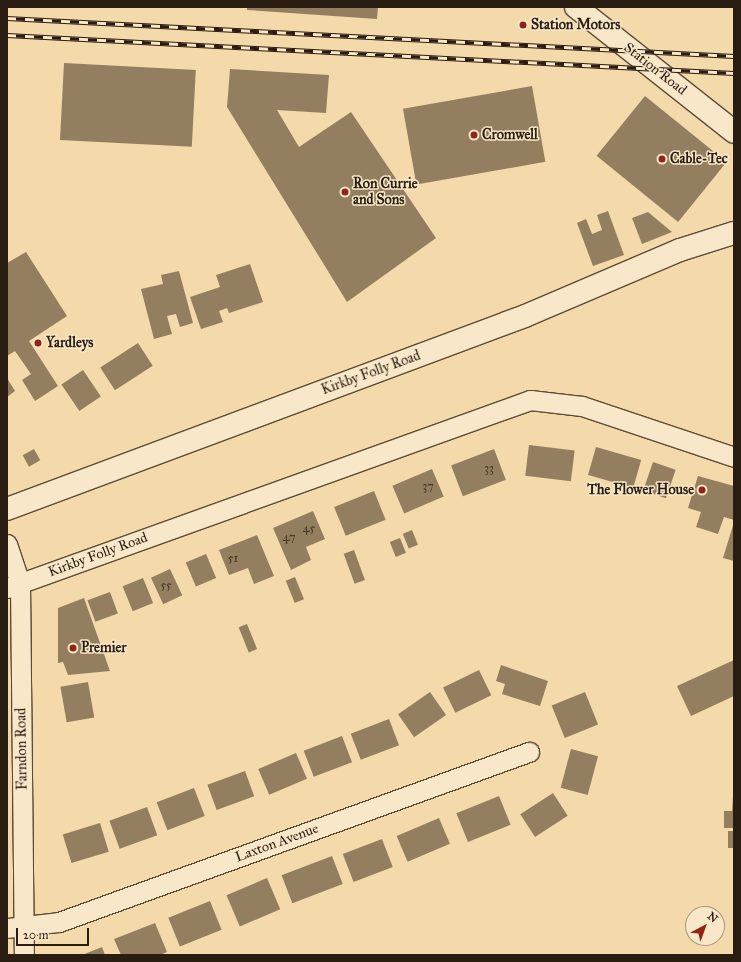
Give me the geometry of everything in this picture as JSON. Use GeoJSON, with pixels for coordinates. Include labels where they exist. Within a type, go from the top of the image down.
{"type":"FeatureCollection","features":[{"type":"Feature","properties":{"kind":"main road","name":"Station Road"},"geometry":{"type":"LineString","coordinates":[[576,7],[734,132]]}},
{"type":"Feature","properties":{"kind":"main road","name":"Kirkby Folly Road"},"geometry":{"type":"LineString","coordinates":[[7,509],[525,316],[680,250],[734,233]]}},
{"type":"Feature","properties":{"kind":"street","name":"Kirkby Folly Road"},"geometry":{"type":"LineString","coordinates":[[14,585],[530,400],[582,406],[734,457]]}},
{"type":"Feature","properties":{"kind":"street","name":"Farndon Road"},"geometry":{"type":"LineString","coordinates":[[7,544],[14,585],[15,927],[24,955]]}},
{"type":"Feature","properties":{"kind":"street","name":"Laxton Avenue"},"geometry":{"type":"LineString","coordinates":[[15,927],[59,922],[529,752]]}},
{"type":"Feature","properties":{"kind":"building"},"geometry":{"type":"Polygon","coordinates":[[[247,7],[378,7],[377,19],[247,10],[247,7]]]}},
{"type":"Feature","properties":{"kind":"building"},"geometry":{"type":"Polygon","coordinates":[[[64,63],[196,70],[192,147],[60,140],[64,63]]]}},
{"type":"Feature","properties":{"kind":"building"},"geometry":{"type":"Polygon","coordinates":[[[230,69],[329,75],[326,113],[277,110],[299,147],[351,112],[436,238],[347,302],[227,107],[230,69]]]}},
{"type":"Feature","properties":{"kind":"building","name":"Cromwell"},"geometry":{"type":"Polygon","coordinates":[[[532,86],[545,162],[416,185],[403,109],[532,86]]]}},
{"type":"Feature","properties":{"kind":"building","name":"Cable-Tec"},"geometry":{"type":"Polygon","coordinates":[[[645,96],[727,162],[678,222],[597,156],[645,96]]]}},
{"type":"Feature","properties":{"kind":"building"},"geometry":{"type":"Polygon","coordinates":[[[608,211],[624,255],[593,266],[577,223],[586,219],[592,234],[602,230],[597,215],[608,211]]]}},
{"type":"Feature","properties":{"kind":"building"},"geometry":{"type":"Polygon","coordinates":[[[648,212],[672,232],[642,244],[632,218],[648,212]]]}},
{"type":"Feature","properties":{"kind":"building"},"geometry":{"type":"Polygon","coordinates":[[[26,252],[67,316],[29,341],[58,386],[35,401],[22,380],[31,374],[15,351],[7,356],[7,263],[26,252]]]}},
{"type":"Feature","properties":{"kind":"building"},"geometry":{"type":"Polygon","coordinates":[[[250,264],[263,302],[229,313],[227,308],[219,311],[223,322],[201,329],[190,297],[220,287],[216,275],[250,264]]]}},
{"type":"Feature","properties":{"kind":"building"},"geometry":{"type":"Polygon","coordinates":[[[179,271],[193,323],[180,327],[176,314],[167,316],[172,334],[154,339],[141,289],[163,284],[161,275],[179,271]]]}},
{"type":"Feature","properties":{"kind":"building"},"geometry":{"type":"Polygon","coordinates":[[[138,343],[153,366],[115,390],[100,368],[138,343]]]}},
{"type":"Feature","properties":{"kind":"building"},"geometry":{"type":"Polygon","coordinates":[[[83,370],[101,397],[79,411],[61,385],[83,370]]]}},
{"type":"Feature","properties":{"kind":"building"},"geometry":{"type":"Polygon","coordinates":[[[7,378],[15,391],[7,397],[7,378]]]}},
{"type":"Feature","properties":{"kind":"building"},"geometry":{"type":"Polygon","coordinates":[[[529,445],[575,451],[571,481],[525,476],[529,445]]]}},
{"type":"Feature","properties":{"kind":"building"},"geometry":{"type":"Polygon","coordinates":[[[596,447],[641,460],[633,488],[588,475],[596,447]]]}},
{"type":"Feature","properties":{"kind":"building"},"geometry":{"type":"Polygon","coordinates":[[[34,449],[40,460],[29,467],[23,455],[34,449]]]}},
{"type":"Feature","properties":{"kind":"building"},"geometry":{"type":"Polygon","coordinates":[[[494,449],[506,480],[463,496],[451,465],[494,449]]]}},
{"type":"Feature","properties":{"kind":"building"},"geometry":{"type":"Polygon","coordinates":[[[653,462],[676,470],[666,498],[643,490],[653,462]]]}},
{"type":"Feature","properties":{"kind":"building"},"geometry":{"type":"Polygon","coordinates":[[[432,469],[444,497],[404,513],[392,486],[432,469]]]}},
{"type":"Feature","properties":{"kind":"building"},"geometry":{"type":"Polygon","coordinates":[[[698,476],[734,486],[734,520],[724,517],[718,534],[696,527],[701,512],[688,508],[698,476]]]}},
{"type":"Feature","properties":{"kind":"building"},"geometry":{"type":"Polygon","coordinates":[[[374,491],[386,520],[346,536],[334,507],[374,491]]]}},
{"type":"Feature","properties":{"kind":"building"},"geometry":{"type":"Polygon","coordinates":[[[313,511],[325,539],[306,547],[311,560],[291,570],[273,528],[313,511]]]}},
{"type":"Feature","properties":{"kind":"building"},"geometry":{"type":"Polygon","coordinates":[[[734,522],[734,561],[723,558],[734,522]]]}},
{"type":"Feature","properties":{"kind":"building"},"geometry":{"type":"Polygon","coordinates":[[[412,530],[418,545],[409,549],[403,534],[412,530]]]}},
{"type":"Feature","properties":{"kind":"building"},"geometry":{"type":"Polygon","coordinates":[[[257,535],[274,576],[254,584],[248,568],[229,575],[219,550],[257,535]]]}},
{"type":"Feature","properties":{"kind":"building"},"geometry":{"type":"Polygon","coordinates":[[[400,538],[406,553],[396,557],[390,542],[400,538]]]}},
{"type":"Feature","properties":{"kind":"building"},"geometry":{"type":"Polygon","coordinates":[[[354,550],[365,580],[355,584],[344,554],[354,550]]]}},
{"type":"Feature","properties":{"kind":"building"},"geometry":{"type":"Polygon","coordinates":[[[206,554],[216,578],[196,587],[186,563],[206,554]]]}},
{"type":"Feature","properties":{"kind":"building"},"geometry":{"type":"Polygon","coordinates":[[[170,569],[182,595],[163,604],[151,578],[170,569]]]}},
{"type":"Feature","properties":{"kind":"building"},"geometry":{"type":"Polygon","coordinates":[[[295,577],[304,599],[295,603],[286,581],[295,577]]]}},
{"type":"Feature","properties":{"kind":"building"},"geometry":{"type":"Polygon","coordinates":[[[143,578],[153,603],[133,611],[123,586],[143,578]]]}},
{"type":"Feature","properties":{"kind":"building"},"geometry":{"type":"Polygon","coordinates":[[[110,592],[118,614],[95,622],[87,600],[110,592]]]}},
{"type":"Feature","properties":{"kind":"building"},"geometry":{"type":"Polygon","coordinates":[[[84,598],[110,671],[68,675],[63,662],[58,663],[58,608],[84,598]]]}},
{"type":"Feature","properties":{"kind":"building"},"geometry":{"type":"Polygon","coordinates":[[[247,624],[257,649],[249,652],[239,627],[247,624]]]}},
{"type":"Feature","properties":{"kind":"building"},"geometry":{"type":"Polygon","coordinates":[[[734,660],[734,696],[691,716],[677,686],[734,660]]]}},
{"type":"Feature","properties":{"kind":"building"},"geometry":{"type":"Polygon","coordinates":[[[501,665],[548,681],[540,706],[502,694],[505,684],[496,681],[501,665]]]}},
{"type":"Feature","properties":{"kind":"building"},"geometry":{"type":"Polygon","coordinates":[[[479,670],[491,695],[455,713],[443,688],[479,670]]]}},
{"type":"Feature","properties":{"kind":"building"},"geometry":{"type":"Polygon","coordinates":[[[88,682],[94,717],[67,722],[60,687],[88,682]]]}},
{"type":"Feature","properties":{"kind":"building"},"geometry":{"type":"Polygon","coordinates":[[[430,692],[446,715],[414,737],[398,714],[430,692]]]}},
{"type":"Feature","properties":{"kind":"building"},"geometry":{"type":"Polygon","coordinates":[[[585,692],[598,724],[565,738],[552,705],[585,692]]]}},
{"type":"Feature","properties":{"kind":"building"},"geometry":{"type":"Polygon","coordinates":[[[389,719],[399,745],[361,760],[351,734],[389,719]]]}},
{"type":"Feature","properties":{"kind":"building"},"geometry":{"type":"Polygon","coordinates":[[[342,736],[352,762],[314,777],[304,751],[342,736]]]}},
{"type":"Feature","properties":{"kind":"building"},"geometry":{"type":"Polygon","coordinates":[[[571,749],[598,756],[588,795],[561,788],[571,749]]]}},
{"type":"Feature","properties":{"kind":"building"},"geometry":{"type":"Polygon","coordinates":[[[296,753],[307,779],[269,795],[258,769],[296,753]]]}},
{"type":"Feature","properties":{"kind":"building"},"geometry":{"type":"Polygon","coordinates":[[[245,771],[254,796],[217,810],[207,785],[245,771]]]}},
{"type":"Feature","properties":{"kind":"building"},"geometry":{"type":"Polygon","coordinates":[[[194,788],[205,816],[167,830],[157,802],[194,788]]]}},
{"type":"Feature","properties":{"kind":"building"},"geometry":{"type":"Polygon","coordinates":[[[553,793],[568,816],[535,837],[520,814],[553,793]]]}},
{"type":"Feature","properties":{"kind":"building"},"geometry":{"type":"Polygon","coordinates":[[[499,796],[511,825],[468,842],[456,813],[499,796]]]}},
{"type":"Feature","properties":{"kind":"building"},"geometry":{"type":"Polygon","coordinates":[[[732,796],[734,828],[724,828],[724,811],[732,811],[732,796]]]}},
{"type":"Feature","properties":{"kind":"building"},"geometry":{"type":"Polygon","coordinates":[[[147,807],[157,835],[120,849],[109,821],[147,807]]]}},
{"type":"Feature","properties":{"kind":"building"},"geometry":{"type":"Polygon","coordinates":[[[439,818],[450,844],[408,862],[397,836],[439,818]]]}},
{"type":"Feature","properties":{"kind":"building"},"geometry":{"type":"Polygon","coordinates":[[[100,823],[109,852],[71,863],[63,834],[100,823]]]}},
{"type":"Feature","properties":{"kind":"building"},"geometry":{"type":"Polygon","coordinates":[[[728,831],[734,831],[734,848],[728,848],[728,831]]]}},
{"type":"Feature","properties":{"kind":"building"},"geometry":{"type":"Polygon","coordinates":[[[382,839],[393,867],[354,882],[343,854],[382,839]]]}},
{"type":"Feature","properties":{"kind":"building"},"geometry":{"type":"Polygon","coordinates":[[[332,856],[343,884],[292,903],[282,875],[332,856]]]}},
{"type":"Feature","properties":{"kind":"building"},"geometry":{"type":"Polygon","coordinates":[[[267,878],[280,909],[240,926],[226,895],[267,878]]]}},
{"type":"Feature","properties":{"kind":"building"},"geometry":{"type":"Polygon","coordinates":[[[210,901],[222,930],[180,947],[168,918],[210,901]]]}},
{"type":"Feature","properties":{"kind":"building"},"geometry":{"type":"Polygon","coordinates":[[[155,923],[167,952],[160,955],[121,955],[114,939],[155,923]]]}},
{"type":"Feature","properties":{"kind":"building"},"geometry":{"type":"Polygon","coordinates":[[[102,947],[105,955],[82,955],[102,947]]]}},
{"type":"Feature","properties":{"kind":"railway"},"geometry":{"type":"LineString","coordinates":[[7,18],[734,56]]}},
{"type":"Feature","properties":{"kind":"railway"},"geometry":{"type":"LineString","coordinates":[[7,35],[734,73]]}},
{"type":"Feature","properties":{"kind":"place","name":"Station Motors"},"geometry":{"type":"Point","coordinates":[523,25]}},
{"type":"Feature","properties":{"kind":"place","name":"Cromwell"},"geometry":{"type":"Point","coordinates":[474,135]}},
{"type":"Feature","properties":{"kind":"place","name":"Cable-Tec"},"geometry":{"type":"Point","coordinates":[662,159]}},
{"type":"Feature","properties":{"kind":"place","name":"Ron Currie and Sons"},"geometry":{"type":"Point","coordinates":[345,192]}},
{"type":"Feature","properties":{"kind":"place","name":"Yardleys"},"geometry":{"type":"Point","coordinates":[38,343]}},
{"type":"Feature","properties":{"kind":"place","name":"The Flower House"},"geometry":{"type":"Point","coordinates":[702,490]}},
{"type":"Feature","properties":{"kind":"place","name":"Premier"},"geometry":{"type":"Point","coordinates":[73,648]}}]}
